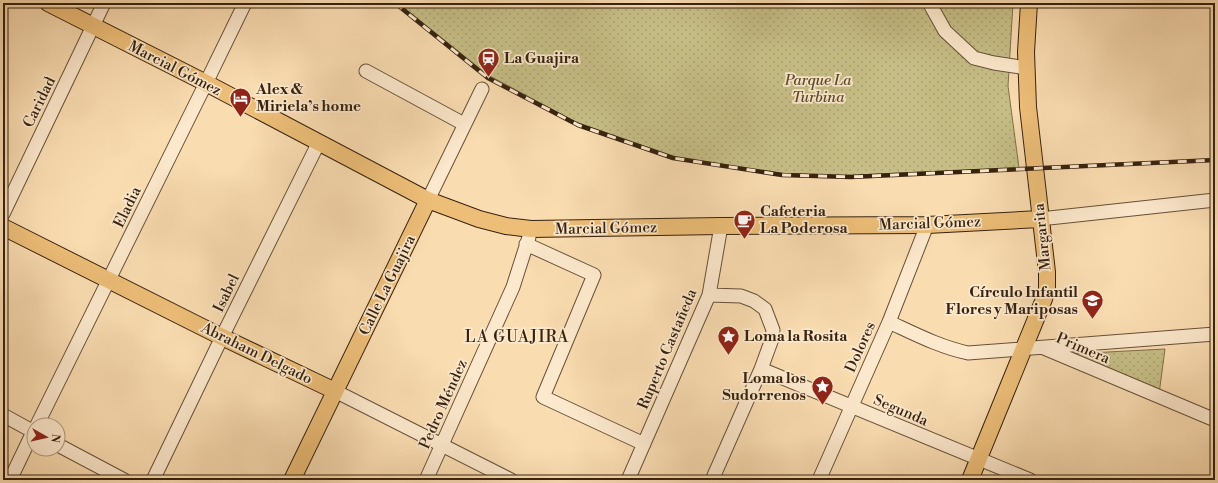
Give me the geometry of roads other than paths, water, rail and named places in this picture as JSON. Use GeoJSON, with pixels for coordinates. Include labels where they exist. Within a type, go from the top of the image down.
{"type":"FeatureCollection","features":[{"type":"Feature","properties":{"kind":"main road","name":"Marcial Gómez"},"geometry":{"type":"LineString","coordinates":[[48,3],[206,83],[428,200],[479,219],[506,226],[531,229],[927,225],[1040,219]]}},
{"type":"Feature","properties":{"kind":"main road","name":"Margarita"},"geometry":{"type":"LineString","coordinates":[[970,480],[1047,289],[1047,272],[1028,107],[1028,3]]}},
{"type":"Feature","properties":{"kind":"main road","name":"Calle La Guajira"},"geometry":{"type":"LineString","coordinates":[[292,480],[428,200]]}},
{"type":"Feature","properties":{"kind":"main road","name":"Abraham Delgado"},"geometry":{"type":"LineString","coordinates":[[3,227],[222,337],[335,391]]}},
{"type":"Feature","properties":{"kind":"street","name":"Caridad"},"geometry":{"type":"LineString","coordinates":[[3,214],[104,3]]}},
{"type":"Feature","properties":{"kind":"street","name":"Eladia"},"geometry":{"type":"LineString","coordinates":[[41,417],[245,3]]}},
{"type":"Feature","properties":{"kind":"street"},"geometry":{"type":"LineString","coordinates":[[932,6],[946,31],[974,58],[994,63],[1027,68]]}},
{"type":"Feature","properties":{"kind":"street"},"geometry":{"type":"LineString","coordinates":[[366,71],[464,124]]}},
{"type":"Feature","properties":{"kind":"street","name":"Calle La Guajira"},"geometry":{"type":"LineString","coordinates":[[428,200],[482,89]]}},
{"type":"Feature","properties":{"kind":"street","name":"Isabel"},"geometry":{"type":"LineString","coordinates":[[153,480],[319,142]]}},
{"type":"Feature","properties":{"kind":"street","name":"Marcial Gómez"},"geometry":{"type":"LineString","coordinates":[[1040,219],[1215,200]]}},
{"type":"Feature","properties":{"kind":"street","name":"Dolores"},"geometry":{"type":"LineString","coordinates":[[819,480],[889,322],[927,225]]}},
{"type":"Feature","properties":{"kind":"street","name":"Ruperto Castañeda"},"geometry":{"type":"LineString","coordinates":[[628,480],[709,295],[721,226]]}},
{"type":"Feature","properties":{"kind":"street","name":"Pedro Méndez"},"geometry":{"type":"LineString","coordinates":[[426,480],[513,287],[531,229]]}},
{"type":"Feature","properties":{"kind":"street"},"geometry":{"type":"LineString","coordinates":[[526,244],[594,275],[543,397],[644,444]]}},
{"type":"Feature","properties":{"kind":"street"},"geometry":{"type":"LineString","coordinates":[[709,295],[741,296],[754,301],[765,309],[773,330],[772,339],[761,369],[712,480]]}},
{"type":"Feature","properties":{"kind":"street","name":"Primera"},"geometry":{"type":"LineString","coordinates":[[889,322],[934,343],[953,350],[968,353],[1024,348],[1042,348],[1215,420]]}},
{"type":"Feature","properties":{"kind":"street"},"geometry":{"type":"LineString","coordinates":[[1042,348],[1215,334]]}},
{"type":"Feature","properties":{"kind":"street","name":"Segunda"},"geometry":{"type":"LineString","coordinates":[[761,369],[1030,480]]}},
{"type":"Feature","properties":{"kind":"street","name":"Abraham Delgado"},"geometry":{"type":"LineString","coordinates":[[335,391],[442,445],[503,478]]}},
{"type":"Feature","properties":{"kind":"street"},"geometry":{"type":"LineString","coordinates":[[3,415],[26,426]]}},
{"type":"Feature","properties":{"kind":"street","name":"Eladia"},"geometry":{"type":"LineString","coordinates":[[10,480],[26,448]]}},
{"type":"Feature","properties":{"kind":"street"},"geometry":{"type":"LineString","coordinates":[[66,449],[124,480]]}},
{"type":"Feature","properties":{"kind":"railway"},"geometry":{"type":"LineString","coordinates":[[395,3],[488,78],[578,125],[673,158],[782,175],[851,177],[1215,160]]}},
{"type":"Feature","properties":{"kind":"place","name":"La Guajira"},"geometry":{"type":"Point","coordinates":[488,78]}},
{"type":"Feature","properties":{"kind":"place","name":"Alex & Miriela’s home"},"geometry":{"type":"Point","coordinates":[240,118]}},
{"type":"Feature","properties":{"kind":"place","name":"Cafeteria La Poderosa"},"geometry":{"type":"Point","coordinates":[744,240]}},
{"type":"Feature","properties":{"kind":"place","name":"Círculo Infantil Flores y Mariposas"},"geometry":{"type":"Point","coordinates":[1093,320]}},
{"type":"Feature","properties":{"kind":"place","name":"Loma la Rosita"},"geometry":{"type":"Point","coordinates":[728,356]}},
{"type":"Feature","properties":{"kind":"place","name":"Loma los Sudorrenos"},"geometry":{"type":"Point","coordinates":[822,406]}},
{"type":"Feature","properties":{"kind":"district","name":"LA GUAJIRA"},"geometry":{"type":"Point","coordinates":[517,336]}},
{"type":"Feature","properties":{"kind":"park label","name":"Parque La Turbina"},"geometry":{"type":"Point","coordinates":[818,88]}}]}
